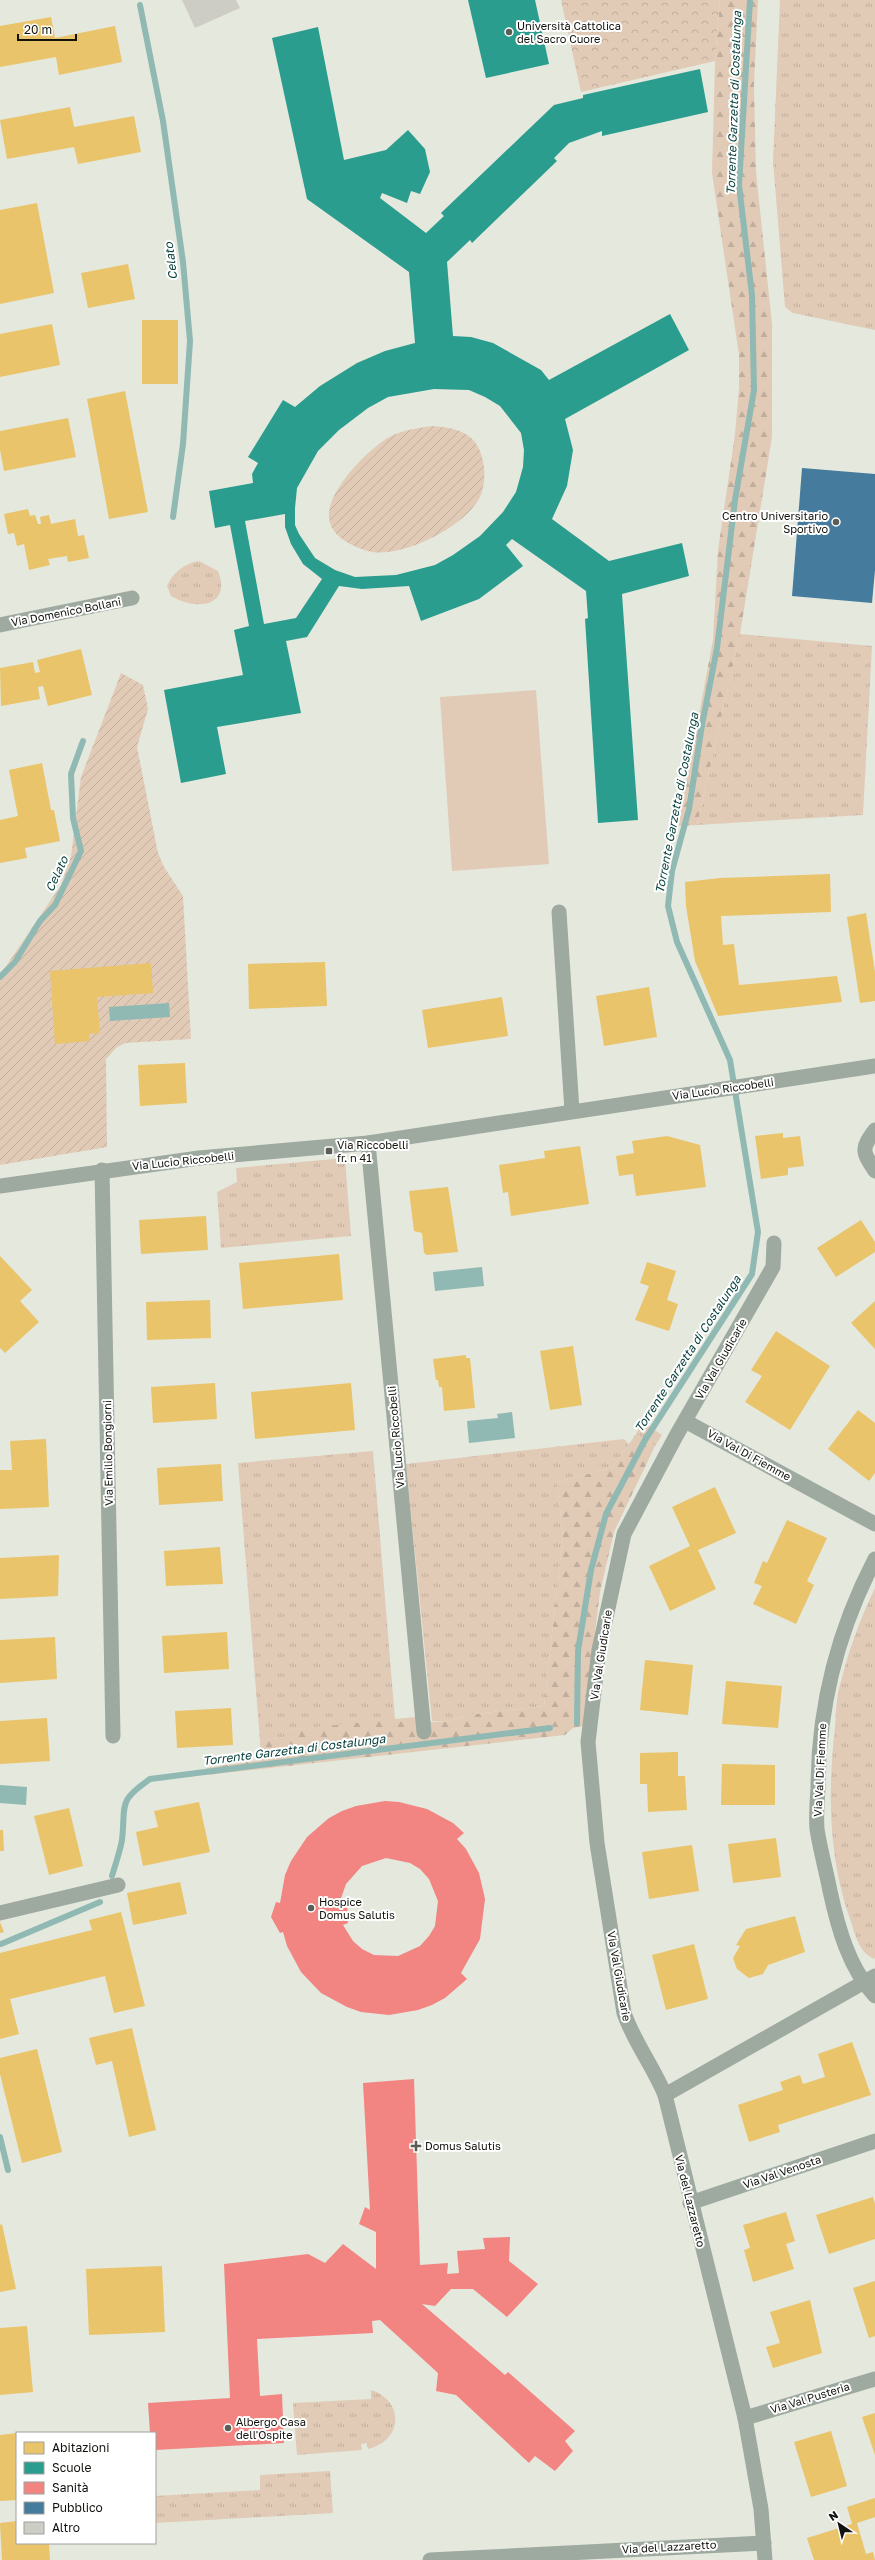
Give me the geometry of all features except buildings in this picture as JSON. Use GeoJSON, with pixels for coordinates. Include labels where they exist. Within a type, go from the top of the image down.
{"type":"FeatureCollection","features":[{"type":"Feature","properties":{"kind":"street","name":"Via Domenico Bollani"},"geometry":{"type":"LineString","coordinates":[[0,625],[132,598]]}},
{"type":"Feature","properties":{"kind":"street"},"geometry":{"type":"LineString","coordinates":[[558,912],[572,1111]]}},
{"type":"Feature","properties":{"kind":"street","name":"Via Lucio Riccobelli"},"geometry":{"type":"LineString","coordinates":[[0,1186],[102,1170],[199,1158],[368,1143],[875,1066]]}},
{"type":"Feature","properties":{"kind":"street"},"geometry":{"type":"LineString","coordinates":[[875,1130],[864,1144],[864,1154],[875,1171]]}},
{"type":"Feature","properties":{"kind":"street","name":"Via Lucio Riccobelli"},"geometry":{"type":"LineString","coordinates":[[368,1143],[424,1732]]}},
{"type":"Feature","properties":{"kind":"street","name":"Via Emilio Bongiorni"},"geometry":{"type":"LineString","coordinates":[[102,1170],[113,1736]]}},
{"type":"Feature","properties":{"kind":"street","name":"Via Val Giudicarie"},"geometry":{"type":"LineString","coordinates":[[665,2095],[657,2076],[631,2032],[624,2013],[597,1843],[588,1742],[599,1650],[624,1534],[773,1268],[774,1243]]}},
{"type":"Feature","properties":{"kind":"street","name":"Via Val Di Fiemme"},"geometry":{"type":"LineString","coordinates":[[686,1421],[875,1524]]}},
{"type":"Feature","properties":{"kind":"street","name":"Via Val Di Fiemme"},"geometry":{"type":"LineString","coordinates":[[869,1980],[855,1968],[836,1917],[817,1828],[818,1771],[822,1717],[836,1652],[856,1596],[875,1559]]}},
{"type":"Feature","properties":{"kind":"street"},"geometry":{"type":"LineString","coordinates":[[0,1913],[118,1885]]}},
{"type":"Feature","properties":{"kind":"street"},"geometry":{"type":"LineString","coordinates":[[665,2095],[869,1980],[875,1996]]}},
{"type":"Feature","properties":{"kind":"street","name":"Via del Lazzaretto"},"geometry":{"type":"LineString","coordinates":[[665,2095],[690,2203],[745,2418],[761,2509],[765,2560]]}},
{"type":"Feature","properties":{"kind":"street","name":"Via Val Venosta"},"geometry":{"type":"LineString","coordinates":[[690,2203],[875,2142]]}},
{"type":"Feature","properties":{"kind":"street","name":"Via Val Pusteria"},"geometry":{"type":"LineString","coordinates":[[745,2418],[875,2379]]}},
{"type":"Feature","properties":{"kind":"street","name":"Via del Lazzaretto"},"geometry":{"type":"LineString","coordinates":[[430,2560],[764,2543]]}},
{"type":"Feature","properties":{"kind":"green space"},"geometry":{"type":"Polygon","coordinates":[[[561,0],[720,0],[715,61],[581,92],[561,0]]]}},
{"type":"Feature","properties":{"kind":"green space"},"geometry":{"type":"Polygon","coordinates":[[[720,0],[758,0],[754,85],[756,172],[772,324],[772,437],[740,634],[697,825],[678,826],[713,640],[718,550],[735,434],[739,389],[739,355],[712,173],[715,61],[720,0]]]}},
{"type":"Feature","properties":{"kind":"green space"},"geometry":{"type":"Polygon","coordinates":[[[780,0],[875,0],[875,330],[793,313],[785,307],[773,161],[780,0]]]}},
{"type":"Feature","properties":{"kind":"green space"},"geometry":{"type":"Polygon","coordinates":[[[432,426],[461,431],[474,440],[478,447],[482,456],[484,467],[484,482],[480,497],[472,508],[461,519],[446,530],[414,546],[397,551],[368,551],[343,540],[334,530],[329,518],[330,507],[334,495],[341,483],[361,460],[391,436],[416,428],[432,426]]]}},
{"type":"Feature","properties":{"kind":"green space"},"geometry":{"type":"Polygon","coordinates":[[[199,561],[218,571],[221,583],[220,592],[216,599],[209,603],[201,604],[181,601],[171,596],[167,586],[172,577],[180,569],[199,561]]]}},
{"type":"Feature","properties":{"kind":"green space"},"geometry":{"type":"Polygon","coordinates":[[[740,634],[872,646],[863,815],[697,825],[740,634]]]}},
{"type":"Feature","properties":{"kind":"green space"},"geometry":{"type":"Polygon","coordinates":[[[121,673],[143,685],[148,709],[137,747],[158,853],[164,867],[183,896],[191,1039],[126,1043],[117,1047],[106,1059],[107,1147],[0,1165],[0,975],[61,885],[71,856],[81,777],[121,673]]]}},
{"type":"Feature","properties":{"kind":"green space"},"geometry":{"type":"Polygon","coordinates":[[[536,690],[549,864],[452,871],[440,697],[536,690]]]}},
{"type":"Feature","properties":{"kind":"green space"},"geometry":{"type":"Polygon","coordinates":[[[345,1158],[351,1236],[221,1248],[217,1192],[237,1182],[236,1168],[345,1158]]]}},
{"type":"Feature","properties":{"kind":"green space"},"geometry":{"type":"Polygon","coordinates":[[[643,1422],[662,1435],[655,1446],[636,1434],[643,1422]]]}},
{"type":"Feature","properties":{"kind":"green space"},"geometry":{"type":"Polygon","coordinates":[[[636,1434],[655,1446],[614,1532],[600,1592],[583,1726],[573,1728],[565,1735],[207,1775],[206,1768],[261,1760],[260,1741],[284,1737],[286,1730],[415,1717],[419,1722],[447,1722],[468,1715],[544,1706],[563,1537],[557,1482],[612,1468],[636,1434]]]}},
{"type":"Feature","properties":{"kind":"green space"},"geometry":{"type":"Polygon","coordinates":[[[624,1439],[629,1444],[612,1468],[557,1482],[563,1537],[544,1706],[468,1715],[447,1722],[432,1721],[406,1464],[624,1439]]]}},
{"type":"Feature","properties":{"kind":"green space"},"geometry":{"type":"Polygon","coordinates":[[[373,1451],[395,1720],[287,1730],[284,1737],[260,1741],[238,1463],[373,1451]]]}},
{"type":"Feature","properties":{"kind":"green space"},"geometry":{"type":"Polygon","coordinates":[[[875,1588],[874,1959],[868,1956],[857,1940],[842,1893],[833,1846],[831,1775],[836,1706],[839,1690],[855,1636],[875,1588]]]}},
{"type":"Feature","properties":{"kind":"green space"},"geometry":{"type":"Polygon","coordinates":[[[371,2390],[382,2395],[390,2403],[394,2411],[395,2421],[393,2430],[388,2438],[380,2445],[368,2449],[367,2443],[361,2444],[362,2450],[297,2455],[293,2403],[371,2399],[371,2390]]]}},
{"type":"Feature","properties":{"kind":"green space"},"geometry":{"type":"Polygon","coordinates":[[[330,2471],[333,2513],[156,2523],[156,2496],[260,2490],[260,2475],[330,2471]]]}},
{"type":"Feature","properties":{"kind":"water"},"geometry":{"type":"Polygon","coordinates":[[[169,1003],[170,1017],[110,1021],[109,1007],[169,1003]]]}},
{"type":"Feature","properties":{"kind":"water"},"geometry":{"type":"Polygon","coordinates":[[[482,1267],[484,1286],[435,1291],[433,1272],[482,1267]]]}},
{"type":"Feature","properties":{"kind":"water"},"geometry":{"type":"Polygon","coordinates":[[[512,1412],[515,1438],[469,1443],[467,1421],[498,1418],[497,1414],[512,1412]]]}},
{"type":"Feature","properties":{"kind":"water"},"geometry":{"type":"Polygon","coordinates":[[[0,1785],[27,1787],[26,1805],[0,1803],[0,1785]]]}},
{"type":"Feature","properties":{"kind":"waterway","name":"Torrente Garzetta di Costalunga"},"geometry":{"type":"LineString","coordinates":[[577,1723],[578,1651],[591,1570],[606,1514],[645,1440],[752,1274],[758,1232],[730,1060],[677,942],[668,906],[672,871],[689,809],[702,725],[717,648],[735,500],[754,390],[752,295],[739,185],[750,0]]}},
{"type":"Feature","properties":{"kind":"waterway","name":"Celato"},"geometry":{"type":"LineString","coordinates":[[140,5],[163,121],[183,262],[190,341],[183,444],[173,517]]}},
{"type":"Feature","properties":{"kind":"waterway","name":"Celato"},"geometry":{"type":"LineString","coordinates":[[0,977],[15,962],[40,921],[55,905],[81,851],[73,818],[71,774],[83,741]]}},
{"type":"Feature","properties":{"kind":"waterway","name":"Torrente Garzetta di Costalunga"},"geometry":{"type":"LineString","coordinates":[[112,1876],[122,1840],[125,1805],[132,1793],[150,1779],[550,1728]]}},
{"type":"Feature","properties":{"kind":"waterway","name":"Torrente Garzetta di Costalunga"},"geometry":{"type":"LineString","coordinates":[[1,1944],[100,1902]]}},
{"type":"Feature","properties":{"kind":"waterway"},"geometry":{"type":"LineString","coordinates":[[0,2137],[8,2170]]}},
{"type":"Feature","properties":{"kind":"place","name":"Università Cattolica del Sacro Cuore"},"geometry":{"type":"Point","coordinates":[509,32]}},
{"type":"Feature","properties":{"kind":"place","name":"Centro Universitario Sportivo"},"geometry":{"type":"Point","coordinates":[836,522]}},
{"type":"Feature","properties":{"kind":"place","name":"Via Riccobelli fr. n 41"},"geometry":{"type":"Point","coordinates":[329,1151]}},
{"type":"Feature","properties":{"kind":"place","name":"Hospice Domus Salutis"},"geometry":{"type":"Point","coordinates":[311,1908]}},
{"type":"Feature","properties":{"kind":"place","name":"Domus Salutis"},"geometry":{"type":"Point","coordinates":[416,2146]}},
{"type":"Feature","properties":{"kind":"place","name":"Albergo Casa dell'Ospite"},"geometry":{"type":"Point","coordinates":[228,2428]}}]}
